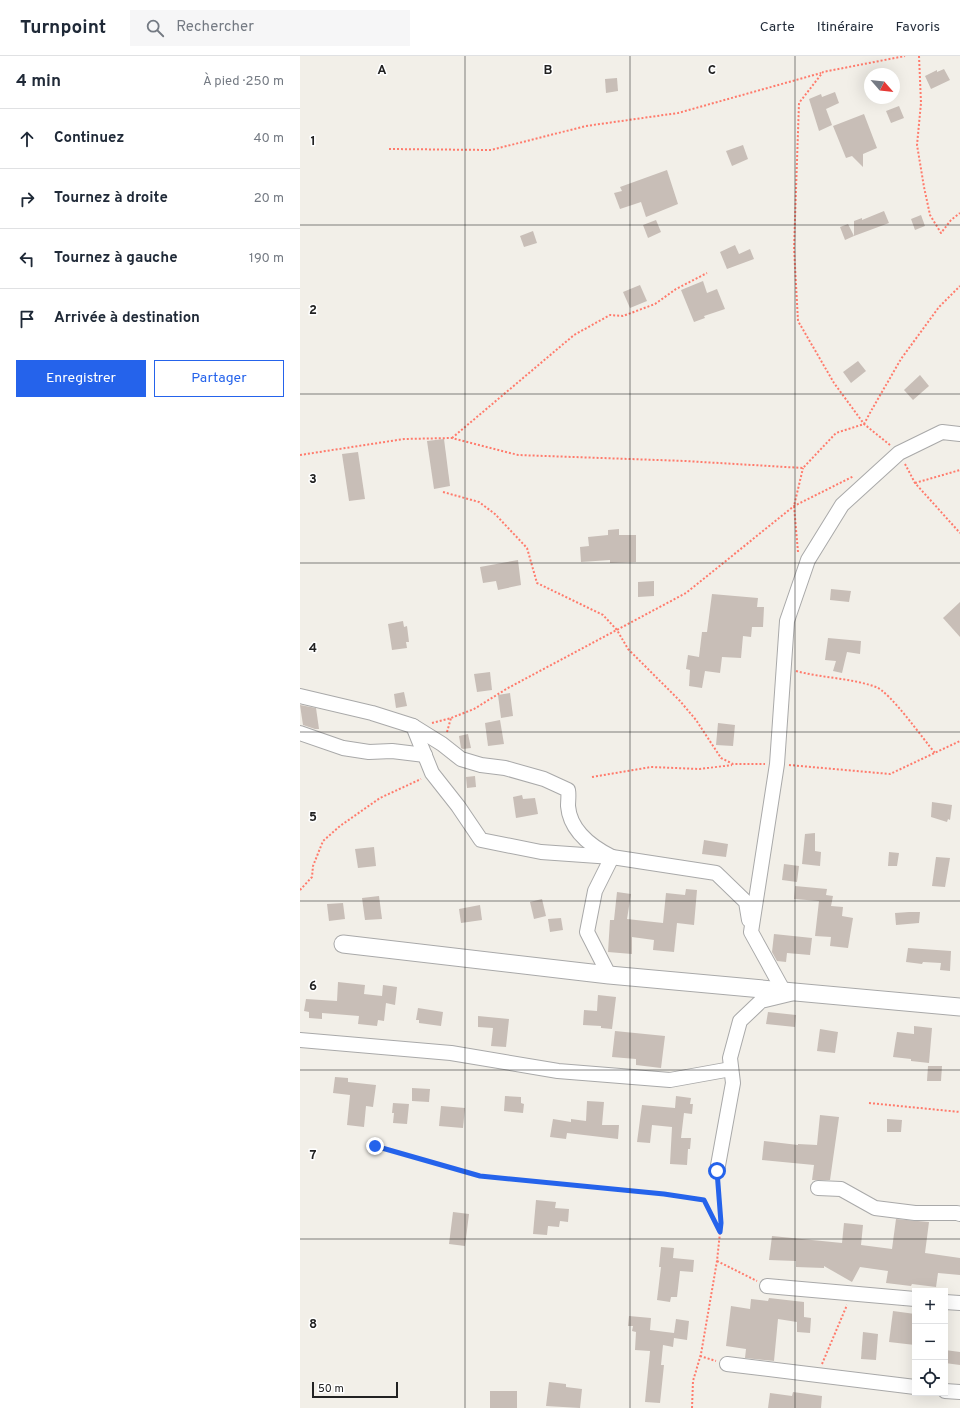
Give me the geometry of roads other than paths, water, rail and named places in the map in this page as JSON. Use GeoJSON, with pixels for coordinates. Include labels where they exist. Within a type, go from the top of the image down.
{"type":"FeatureCollection","features":[{"type":"Feature","properties":{"kind":"street"},"geometry":{"type":"LineString","coordinates":[[750,932],[777,764],[787,621],[808,560],[842,504],[899,453],[942,432],[960,434]]}},
{"type":"Feature","properties":{"kind":"street"},"geometry":{"type":"LineString","coordinates":[[300,696],[372,713],[413,726],[442,744],[461,759],[481,765],[506,768],[544,779],[568,790],[568,806],[575,827],[584,838],[598,850],[612,857]]}},
{"type":"Feature","properties":{"kind":"street"},"geometry":{"type":"LineString","coordinates":[[413,726],[432,772],[458,806],[481,840],[541,852],[612,857],[716,874],[746,902],[750,932],[791,991]]}},
{"type":"Feature","properties":{"kind":"street"},"geometry":{"type":"LineString","coordinates":[[300,733],[343,748],[369,752],[392,751],[425,755]]}},
{"type":"Feature","properties":{"kind":"street"},"geometry":{"type":"LineString","coordinates":[[610,975],[587,932],[595,891],[612,857]]}},
{"type":"Feature","properties":{"kind":"street"},"geometry":{"type":"LineString","coordinates":[[343,944],[610,975],[960,1007]]}},
{"type":"Feature","properties":{"kind":"street"},"geometry":{"type":"LineString","coordinates":[[717,1171],[733,1083],[730,1058],[740,1021],[762,1001],[791,991]]}},
{"type":"Feature","properties":{"kind":"street"},"geometry":{"type":"LineString","coordinates":[[300,1040],[352,1043],[377,1047],[451,1053],[558,1071],[670,1080],[731,1069]]}},
{"type":"Feature","properties":{"kind":"street"},"geometry":{"type":"LineString","coordinates":[[818,1188],[841,1189],[875,1208],[915,1213],[957,1212],[960,1214]]}},
{"type":"Feature","properties":{"kind":"street"},"geometry":{"type":"LineString","coordinates":[[767,1286],[912,1299]]}},
{"type":"Feature","properties":{"kind":"street"},"geometry":{"type":"LineString","coordinates":[[948,1302],[960,1303]]}},
{"type":"Feature","properties":{"kind":"street"},"geometry":{"type":"LineString","coordinates":[[727,1364],[912,1387]]}},
{"type":"Feature","properties":{"kind":"street"},"geometry":{"type":"LineString","coordinates":[[948,1391],[960,1392]]}}]}
